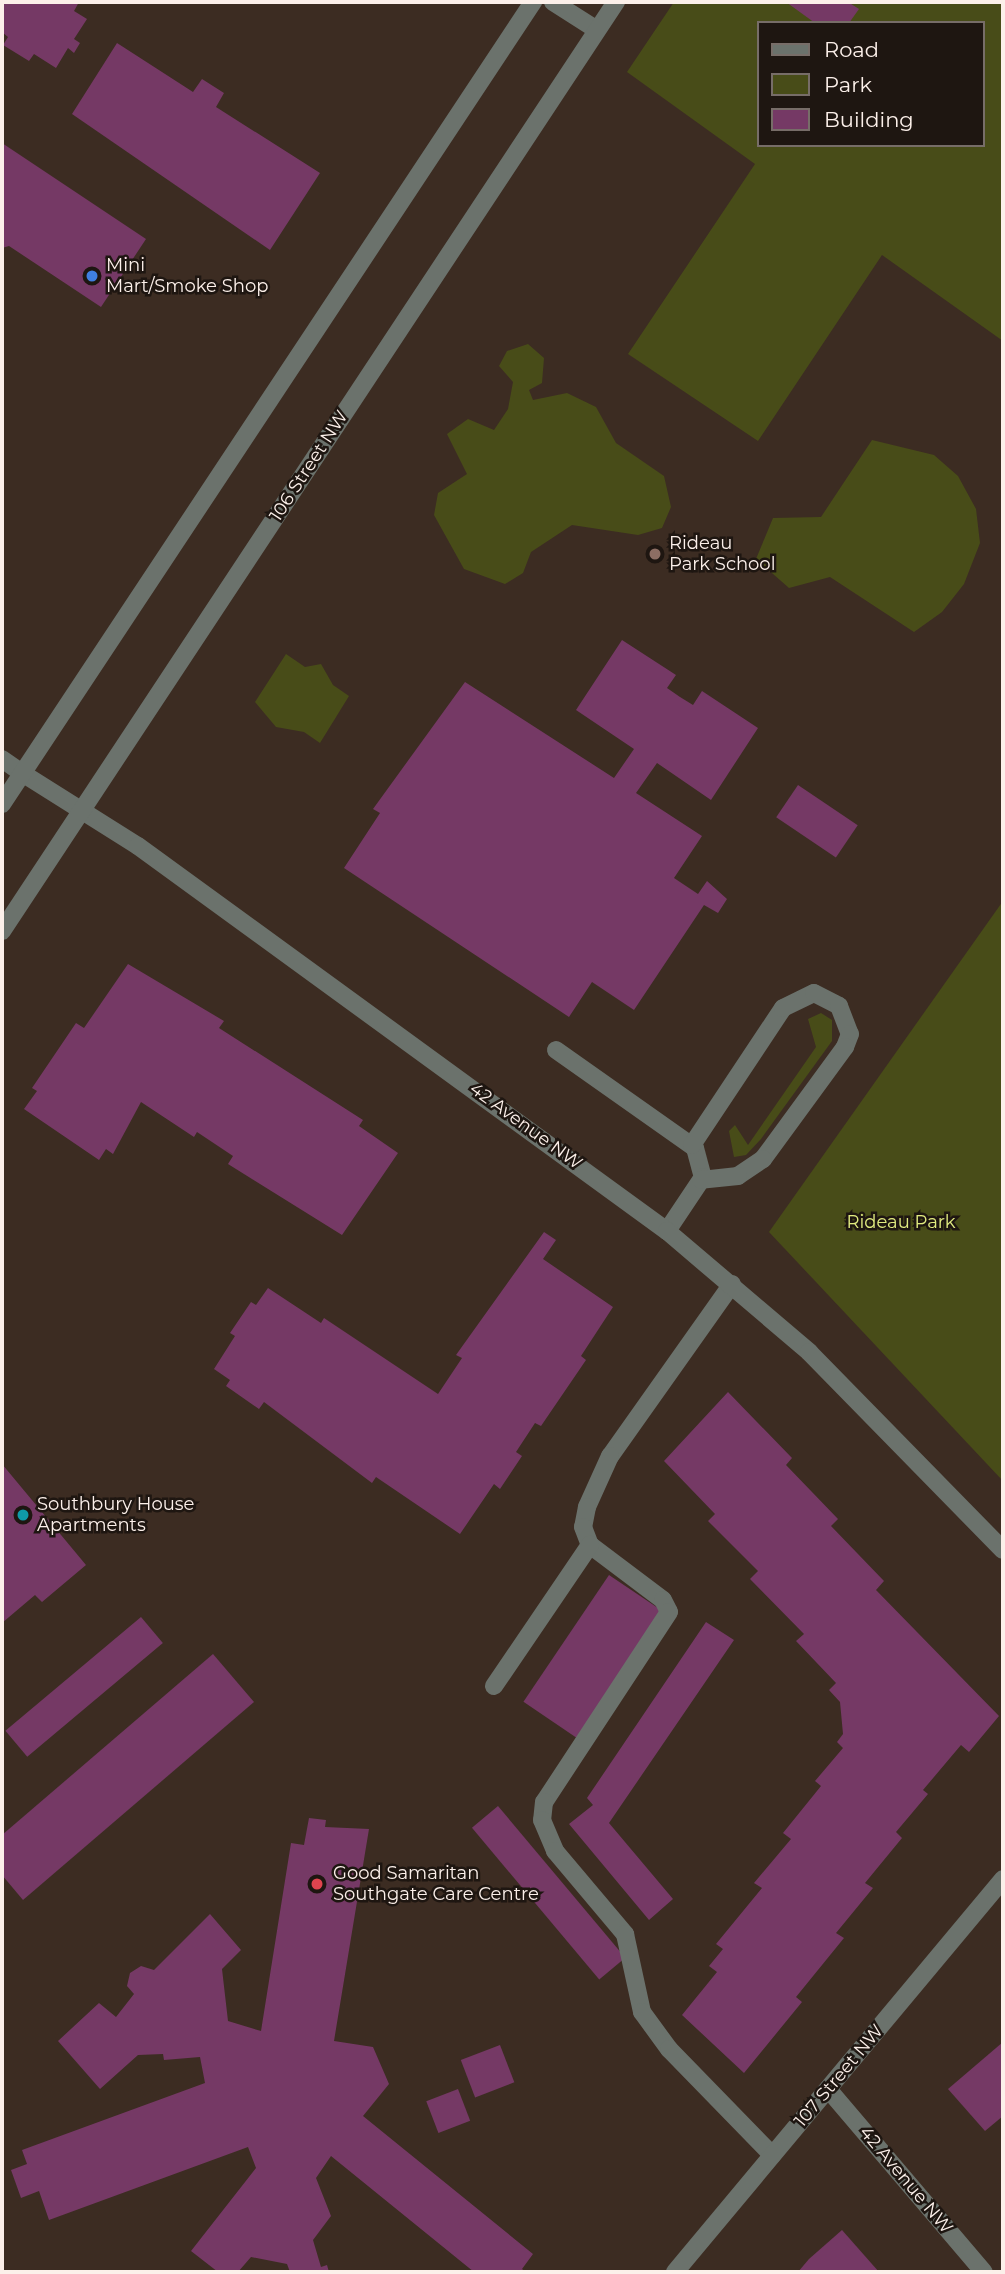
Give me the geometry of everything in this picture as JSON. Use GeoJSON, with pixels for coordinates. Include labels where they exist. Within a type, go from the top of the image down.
{"type":"FeatureCollection","features":[{"type":"Feature","properties":{"kind":"street"},"geometry":{"type":"LineString","coordinates":[[2,804],[533,2]]}},
{"type":"Feature","properties":{"kind":"street"},"geometry":{"type":"LineString","coordinates":[[553,2],[597,30]]}},
{"type":"Feature","properties":{"kind":"street","name":"106 Street NW"},"geometry":{"type":"LineString","coordinates":[[2,931],[616,2]]}},
{"type":"Feature","properties":{"kind":"street","name":"42 Avenue NW"},"geometry":{"type":"LineString","coordinates":[[2,759],[83,811],[667,1231],[732,1284],[875,1415],[1003,1549]]}},
{"type":"Feature","properties":{"kind":"street"},"geometry":{"type":"LineString","coordinates":[[692,1145],[783,1008],[803,994],[814,993],[839,1006],[850,1034],[845,1047],[763,1158],[738,1176],[701,1180]]}},
{"type":"Feature","properties":{"kind":"street"},"geometry":{"type":"LineString","coordinates":[[556,1050],[692,1145],[703,1165],[701,1180],[667,1231]]}},
{"type":"Feature","properties":{"kind":"street"},"geometry":{"type":"LineString","coordinates":[[732,1284],[610,1456],[587,1507],[583,1527],[590,1545],[663,1600],[669,1612],[544,1802],[546,1834],[625,1934],[642,2012],[669,2049],[772,2155]]}},
{"type":"Feature","properties":{"kind":"street"},"geometry":{"type":"LineString","coordinates":[[494,1686],[590,1545]]}},
{"type":"Feature","properties":{"kind":"street","name":"107 Street NW"},"geometry":{"type":"LineString","coordinates":[[675,2272],[1003,1879]]}},
{"type":"Feature","properties":{"kind":"street","name":"42 Avenue NW"},"geometry":{"type":"LineString","coordinates":[[828,2088],[984,2272]]}},
{"type":"Feature","properties":{"kind":"green space"},"geometry":{"type":"Polygon","coordinates":[[[674,2],[1003,2],[1003,341],[882,255],[758,441],[628,354],[755,164],[627,72],[674,2]]]}},
{"type":"Feature","properties":{"kind":"green space"},"geometry":{"type":"Polygon","coordinates":[[[528,344],[544,358],[542,383],[529,390],[533,400],[567,393],[596,407],[616,443],[664,476],[671,507],[662,528],[638,535],[572,525],[531,552],[523,573],[505,584],[464,569],[434,515],[438,493],[467,474],[447,434],[468,419],[494,430],[508,409],[513,382],[499,366],[507,351],[528,344]]]}},
{"type":"Feature","properties":{"kind":"green space"},"geometry":{"type":"Polygon","coordinates":[[[872,440],[934,455],[958,476],[976,509],[980,543],[964,584],[942,612],[914,632],[830,577],[789,588],[756,559],[773,518],[821,517],[872,440]]]}},
{"type":"Feature","properties":{"kind":"green space"},"geometry":{"type":"Polygon","coordinates":[[[286,654],[305,667],[321,664],[333,685],[349,696],[320,743],[304,732],[276,727],[255,702],[286,654]]]}},
{"type":"Feature","properties":{"kind":"green space","name":"Rideau Park"},"geometry":{"type":"Polygon","coordinates":[[[1003,901],[1003,1481],[769,1232],[1003,901]]]}},
{"type":"Feature","properties":{"kind":"green space"},"geometry":{"type":"Polygon","coordinates":[[[821,1013],[832,1020],[832,1041],[761,1139],[746,1155],[734,1157],[729,1131],[735,1125],[748,1145],[816,1047],[808,1019],[821,1013]]]}},
{"type":"Feature","properties":{"kind":"building"},"geometry":{"type":"Polygon","coordinates":[[[2,2],[79,2],[74,11],[87,19],[74,39],[80,43],[74,53],[68,48],[56,68],[34,54],[29,61],[3,45],[8,37],[2,32],[2,2]]]}},
{"type":"Feature","properties":{"kind":"building"},"geometry":{"type":"Polygon","coordinates":[[[786,2],[848,2],[859,9],[850,21],[812,21],[786,2]]]}},
{"type":"Feature","properties":{"kind":"building"},"geometry":{"type":"Polygon","coordinates":[[[117,43],[193,92],[202,79],[224,93],[216,107],[320,173],[270,250],[72,114],[117,43]]]}},
{"type":"Feature","properties":{"kind":"building"},"geometry":{"type":"Polygon","coordinates":[[[2,143],[146,239],[101,307],[9,246],[2,248],[2,143]]]}},
{"type":"Feature","properties":{"kind":"building"},"geometry":{"type":"Polygon","coordinates":[[[622,640],[676,675],[667,688],[680,697],[693,705],[702,691],[758,728],[711,800],[657,763],[636,793],[702,836],[674,878],[698,894],[707,881],[727,899],[718,913],[704,905],[634,1010],[592,982],[569,1017],[344,868],[380,813],[373,809],[465,682],[614,778],[634,749],[576,710],[622,640]]]}},
{"type":"Feature","properties":{"kind":"building"},"geometry":{"type":"Polygon","coordinates":[[[798,785],[858,825],[836,858],[776,817],[798,785]]]}},
{"type":"Feature","properties":{"kind":"building"},"geometry":{"type":"Polygon","coordinates":[[[128,964],[224,1021],[219,1028],[363,1120],[359,1126],[398,1153],[342,1235],[228,1164],[233,1156],[197,1132],[194,1137],[141,1102],[113,1154],[106,1149],[99,1160],[24,1109],[37,1091],[32,1088],[76,1023],[84,1028],[128,964]]]}},
{"type":"Feature","properties":{"kind":"building"},"geometry":{"type":"Polygon","coordinates":[[[544,1232],[556,1240],[543,1259],[613,1307],[581,1356],[586,1360],[541,1426],[535,1423],[516,1452],[522,1456],[500,1489],[494,1484],[460,1534],[376,1477],[372,1483],[264,1402],[259,1409],[226,1386],[230,1380],[214,1369],[235,1336],[230,1333],[251,1302],[256,1305],[268,1288],[321,1323],[324,1318],[438,1394],[462,1358],[456,1355],[544,1232]]]}},
{"type":"Feature","properties":{"kind":"building"},"geometry":{"type":"Polygon","coordinates":[[[728,1392],[792,1458],[786,1465],[838,1519],[831,1526],[884,1581],[876,1590],[999,1716],[969,1752],[961,1745],[923,1790],[928,1794],[896,1832],[902,1838],[865,1883],[873,1888],[836,1933],[844,1938],[796,1997],[802,2002],[744,2073],[682,2015],[717,1972],[709,1966],[723,1949],[716,1944],[762,1888],[754,1883],[791,1839],[783,1833],[821,1786],[815,1781],[843,1748],[837,1742],[843,1734],[840,1702],[829,1690],[836,1683],[796,1641],[804,1634],[750,1579],[758,1571],[708,1521],[715,1514],[664,1461],[728,1392]]]}},
{"type":"Feature","properties":{"kind":"building","name":"Southbury House Apartments"},"geometry":{"type":"Polygon","coordinates":[[[2,1464],[86,1565],[42,1602],[35,1595],[2,1623],[2,1464]]]}},
{"type":"Feature","properties":{"kind":"building"},"geometry":{"type":"Polygon","coordinates":[[[609,1575],[662,1611],[577,1738],[523,1702],[609,1575]]]}},
{"type":"Feature","properties":{"kind":"building"},"geometry":{"type":"Polygon","coordinates":[[[141,1617],[163,1643],[27,1757],[5,1731],[141,1617]]]}},
{"type":"Feature","properties":{"kind":"building"},"geometry":{"type":"Polygon","coordinates":[[[706,1622],[734,1640],[609,1823],[673,1899],[649,1920],[569,1824],[593,1805],[587,1798],[706,1622]]]}},
{"type":"Feature","properties":{"kind":"building"},"geometry":{"type":"Polygon","coordinates":[[[213,1654],[254,1702],[23,1900],[2,1875],[2,1835],[213,1654]]]}},
{"type":"Feature","properties":{"kind":"building"},"geometry":{"type":"Polygon","coordinates":[[[498,1806],[625,1958],[599,1980],[472,1828],[498,1806]]]}},
{"type":"Feature","properties":{"kind":"building"},"geometry":{"type":"Polygon","coordinates":[[[309,1818],[326,1820],[325,1827],[369,1829],[334,2041],[373,2047],[389,2084],[363,2116],[533,2254],[522,2269],[526,2272],[474,2272],[331,2156],[316,2178],[331,2216],[313,2240],[321,2267],[327,2265],[329,2272],[290,2272],[287,2264],[251,2257],[238,2272],[218,2272],[191,2251],[256,2168],[248,2147],[49,2220],[39,2191],[21,2198],[11,2170],[27,2164],[22,2150],[205,2083],[200,2057],[164,2060],[163,2054],[138,2055],[100,2089],[58,2041],[99,2003],[116,2017],[134,1994],[127,1986],[130,1973],[141,1966],[154,1970],[210,1914],[241,1950],[222,1969],[228,2021],[261,2031],[291,1843],[304,1845],[309,1818]]]}},
{"type":"Feature","properties":{"kind":"building"},"geometry":{"type":"Polygon","coordinates":[[[1003,2042],[1003,2116],[985,2131],[948,2089],[1003,2042]]]}},
{"type":"Feature","properties":{"kind":"building"},"geometry":{"type":"Polygon","coordinates":[[[500,2045],[514,2082],[475,2097],[461,2060],[500,2045]]]}},
{"type":"Feature","properties":{"kind":"building"},"geometry":{"type":"Polygon","coordinates":[[[458,2089],[470,2121],[438,2133],[426,2101],[458,2089]]]}},
{"type":"Feature","properties":{"kind":"building"},"geometry":{"type":"Polygon","coordinates":[[[842,2230],[879,2272],[798,2272],[809,2259],[842,2230]]]}},
{"type":"Feature","properties":{"kind":"place","name":"Mini Mart/Smoke Shop"},"geometry":{"type":"Point","coordinates":[92,276]}},
{"type":"Feature","properties":{"kind":"place","name":"Rideau Park School"},"geometry":{"type":"Point","coordinates":[655,554]}},
{"type":"Feature","properties":{"kind":"place","name":"Southbury House Apartments"},"geometry":{"type":"Point","coordinates":[23,1515]}},
{"type":"Feature","properties":{"kind":"place","name":"Good Samaritan Southgate Care Centre"},"geometry":{"type":"Point","coordinates":[317,1884]}}]}
